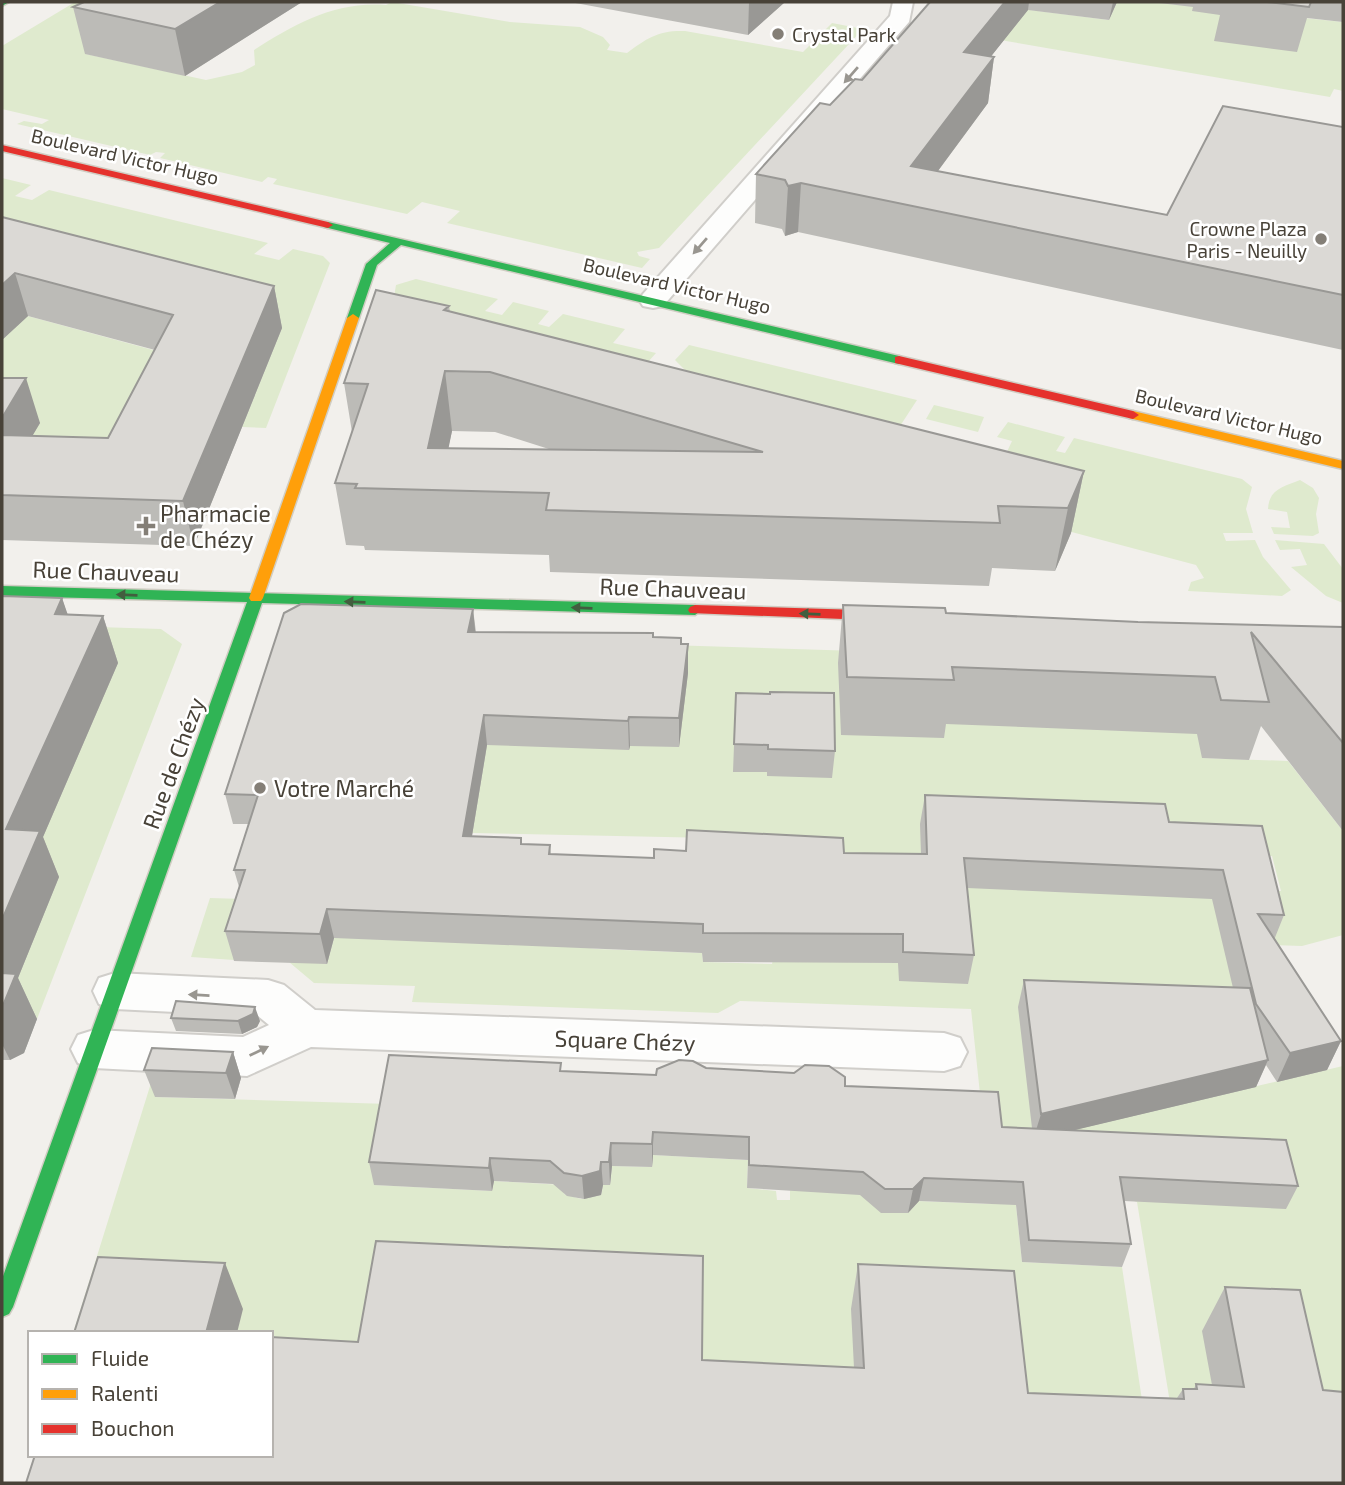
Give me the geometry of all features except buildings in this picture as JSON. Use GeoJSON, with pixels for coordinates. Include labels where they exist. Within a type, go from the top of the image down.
{"type":"FeatureCollection","features":[{"type":"Feature","properties":{"kind":"street"},"geometry":{"type":"LineString","coordinates":[[653,300],[901,18],[903,2]]}},
{"type":"Feature","properties":{"kind":"street","name":"Boulevard Victor Hugo"},"geometry":{"type":"LineString","coordinates":[[2,148],[1343,465]]}},
{"type":"Feature","properties":{"kind":"street","name":"Rue de Chézy"},"geometry":{"type":"LineString","coordinates":[[2,1307],[372,264],[397,243]]}},
{"type":"Feature","properties":{"kind":"street","name":"Rue Chauveau"},"geometry":{"type":"LineString","coordinates":[[2,591],[915,617]]}},
{"type":"Feature","properties":{"kind":"street"},"geometry":{"type":"LineString","coordinates":[[94,1049],[247,1057],[306,1028],[268,998],[115,991]]}},
{"type":"Feature","properties":{"kind":"street","name":"Square Chézy"},"geometry":{"type":"LineString","coordinates":[[306,1028],[944,1052]]}},
{"type":"Feature","properties":{"kind":"green space"},"geometry":{"type":"Polygon","coordinates":[[[75,2],[149,2],[86,54],[206,80],[242,72],[255,65],[254,50],[316,16],[350,7],[386,5],[392,2],[510,22],[580,27],[603,37],[610,45],[607,50],[627,53],[654,36],[676,31],[803,52],[832,23],[863,29],[659,248],[637,252],[639,256],[650,259],[642,268],[447,223],[460,211],[422,202],[407,214],[273,184],[277,179],[268,177],[262,182],[160,158],[165,153],[156,152],[150,155],[17,124],[24,121],[42,124],[49,120],[2,109],[2,46],[75,2]]]}},
{"type":"Feature","properties":{"kind":"green space"},"geometry":{"type":"Polygon","coordinates":[[[929,2],[1034,2],[1030,10],[1109,20],[1117,2],[1151,2],[1343,22],[1343,91],[1334,89],[1330,97],[1000,40],[927,24],[929,2]]]}},
{"type":"Feature","properties":{"kind":"green space"},"geometry":{"type":"Polygon","coordinates":[[[2,178],[31,185],[15,196],[32,200],[49,190],[268,243],[254,254],[279,260],[293,249],[323,256],[330,263],[266,428],[242,427],[280,332],[2,256],[2,178]]]}},
{"type":"Feature","properties":{"kind":"green space"},"geometry":{"type":"Polygon","coordinates":[[[416,279],[498,299],[485,311],[502,315],[513,302],[549,311],[538,324],[549,327],[563,314],[625,329],[613,343],[656,353],[604,411],[393,303],[396,285],[416,279]]]}},
{"type":"Feature","properties":{"kind":"green space"},"geometry":{"type":"Polygon","coordinates":[[[2,309],[190,360],[122,483],[2,422],[2,309]]]}},
{"type":"Feature","properties":{"kind":"green space"},"geometry":{"type":"Polygon","coordinates":[[[689,345],[917,400],[874,466],[687,372],[675,360],[689,345]]]}},
{"type":"Feature","properties":{"kind":"green space"},"geometry":{"type":"Polygon","coordinates":[[[934,405],[984,417],[978,432],[926,419],[934,405]]]}},
{"type":"Feature","properties":{"kind":"green space"},"geometry":{"type":"Polygon","coordinates":[[[1008,422],[1065,437],[1056,451],[1065,453],[1074,438],[1242,479],[1252,487],[1246,509],[1253,533],[1223,533],[1226,541],[1255,540],[1263,557],[1291,590],[1282,596],[1188,591],[1191,582],[1204,578],[1196,565],[981,508],[1012,441],[997,437],[1008,422]]]}},
{"type":"Feature","properties":{"kind":"green space"},"geometry":{"type":"Polygon","coordinates":[[[1300,480],[1313,488],[1319,498],[1316,514],[1319,533],[1313,536],[1274,534],[1271,527],[1290,528],[1287,512],[1268,509],[1271,497],[1283,487],[1300,480]]]}},
{"type":"Feature","properties":{"kind":"green space"},"geometry":{"type":"Polygon","coordinates":[[[1275,540],[1324,544],[1343,569],[1343,603],[1326,596],[1291,567],[1307,565],[1300,549],[1280,550],[1275,540]]]}},
{"type":"Feature","properties":{"kind":"green space"},"geometry":{"type":"Polygon","coordinates":[[[2,624],[161,629],[182,644],[37,1019],[2,1018],[2,624]]]}},
{"type":"Feature","properties":{"kind":"green space"},"geometry":{"type":"Polygon","coordinates":[[[504,640],[1343,666],[1214,681],[1202,758],[1288,761],[1343,831],[1343,935],[1302,946],[1272,945],[1259,891],[1281,891],[1272,856],[1202,854],[1257,1086],[1343,1066],[1343,1452],[1220,1429],[1174,1427],[1137,1202],[986,1150],[971,1009],[740,1001],[718,1013],[412,1002],[415,986],[314,983],[289,962],[327,963],[340,916],[597,949],[702,953],[703,962],[772,964],[773,959],[898,963],[968,984],[713,838],[472,833],[504,640]]]}},
{"type":"Feature","properties":{"kind":"green space"},"geometry":{"type":"Polygon","coordinates":[[[210,898],[243,899],[234,960],[191,957],[210,898]]]}},
{"type":"Feature","properties":{"kind":"green space"},"geometry":{"type":"Polygon","coordinates":[[[156,1067],[155,1097],[390,1104],[375,1185],[492,1191],[494,1181],[563,1185],[564,1194],[581,1199],[601,1195],[603,1185],[610,1185],[612,1166],[652,1167],[653,1155],[748,1160],[747,1188],[776,1191],[777,1200],[790,1200],[790,1179],[869,1196],[908,1213],[917,1201],[990,1204],[1015,1196],[1022,1262],[1122,1267],[1148,1440],[377,1355],[273,1379],[273,1331],[237,1331],[242,1309],[123,1331],[74,1331],[156,1067]]]}},
{"type":"Feature","properties":{"kind":"traffic: fast"},"geometry":{"type":"LineString","coordinates":[[328,225],[899,360]]}},
{"type":"Feature","properties":{"kind":"traffic: fast"},"geometry":{"type":"LineString","coordinates":[[353,318],[372,264],[397,243]]}},
{"type":"Feature","properties":{"kind":"traffic: fast"},"geometry":{"type":"LineString","coordinates":[[2,591],[695,610]]}},
{"type":"Feature","properties":{"kind":"traffic: fast"},"geometry":{"type":"LineString","coordinates":[[2,1307],[256,598]]}},
{"type":"Feature","properties":{"kind":"traffic: slow"},"geometry":{"type":"LineString","coordinates":[[256,598],[353,318]]}},
{"type":"Feature","properties":{"kind":"traffic: slow"},"geometry":{"type":"LineString","coordinates":[[1133,415],[1343,465]]}},
{"type":"Feature","properties":{"kind":"traffic: jam"},"geometry":{"type":"LineString","coordinates":[[2,148],[328,225]]}},
{"type":"Feature","properties":{"kind":"traffic: jam"},"geometry":{"type":"LineString","coordinates":[[899,360],[1133,415]]}},
{"type":"Feature","properties":{"kind":"traffic: jam"},"geometry":{"type":"LineString","coordinates":[[695,610],[893,616]]}},
{"type":"Feature","properties":{"kind":"place","name":"Crystal Park"},"geometry":{"type":"Point","coordinates":[778,34]}},
{"type":"Feature","properties":{"kind":"place","name":"Crowne Plaza Paris - Neuilly"},"geometry":{"type":"Point","coordinates":[1321,239]}},
{"type":"Feature","properties":{"kind":"place","name":"Pharmacie de Chézy"},"geometry":{"type":"Point","coordinates":[146,526]}},
{"type":"Feature","properties":{"kind":"place","name":"Votre Marché"},"geometry":{"type":"Point","coordinates":[260,788]}}]}
